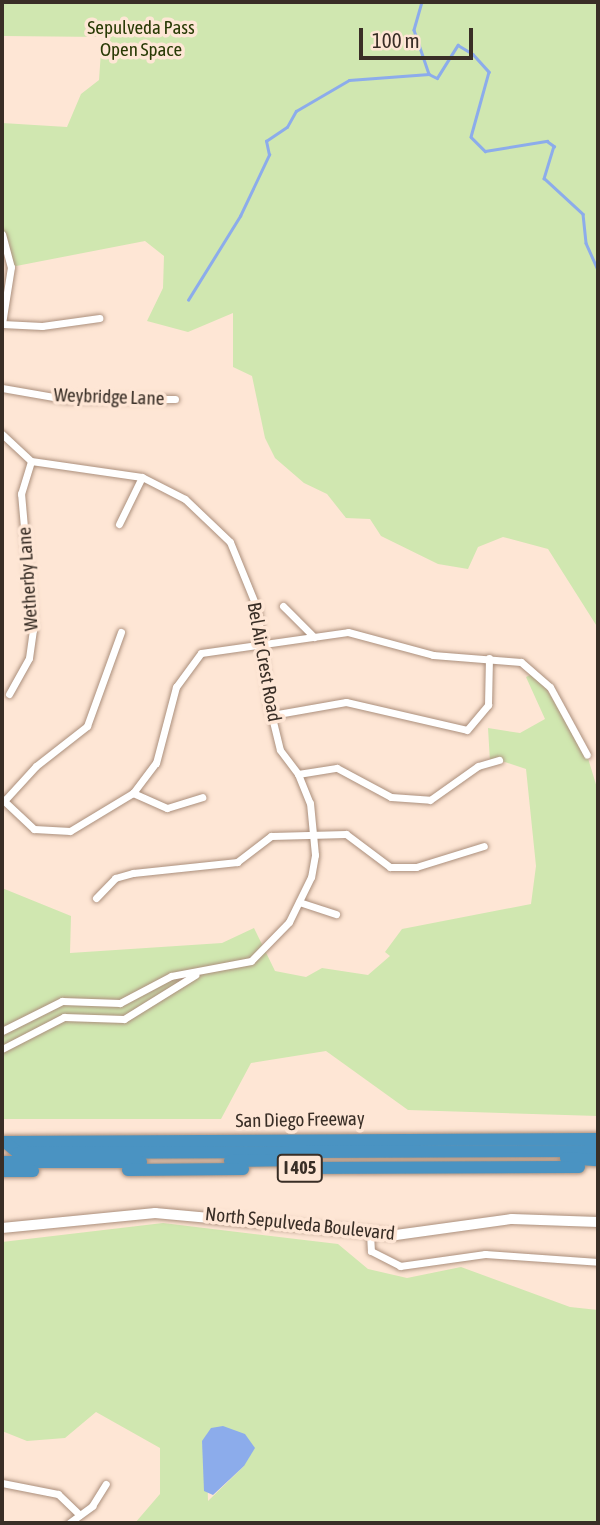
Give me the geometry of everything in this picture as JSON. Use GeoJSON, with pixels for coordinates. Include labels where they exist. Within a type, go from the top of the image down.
{"type":"FeatureCollection","features":[{"type":"Feature","properties":{"kind":"highway","name":"San Diego Freeway"},"geometry":{"type":"LineString","coordinates":[[3,1142],[598,1139]]}},
{"type":"Feature","properties":{"kind":"highway"},"geometry":{"type":"LineString","coordinates":[[3,1142],[18,1153],[598,1151]]}},
{"type":"Feature","properties":{"kind":"highway"},"geometry":{"type":"LineString","coordinates":[[2,1162],[598,1160]]}},
{"type":"Feature","properties":{"kind":"highway","name":"I 405"},"geometry":{"type":"LineString","coordinates":[[2,1171],[598,1168]]}},
{"type":"Feature","properties":{"kind":"main road","name":"North Sepulveda Boulevard"},"geometry":{"type":"LineString","coordinates":[[2,1228],[172,1213],[370,1233],[433,1233],[520,1218],[598,1222]]}},
{"type":"Feature","properties":{"kind":"street"},"geometry":{"type":"LineString","coordinates":[[2,234],[11,267],[2,324],[42,326],[99,318]]}},
{"type":"Feature","properties":{"kind":"street","name":"Weybridge Lane"},"geometry":{"type":"LineString","coordinates":[[2,388],[65,399],[175,399]]}},
{"type":"Feature","properties":{"kind":"street"},"geometry":{"type":"LineString","coordinates":[[2,434],[31,461]]}},
{"type":"Feature","properties":{"kind":"street","name":"Bel Air Crest Road"},"geometry":{"type":"LineString","coordinates":[[2,1031],[62,1001],[120,1003],[171,976],[196,975],[251,961],[277,939],[311,877],[313,832],[298,774],[280,750],[272,715],[257,608],[230,542],[185,499],[142,477],[31,461]]}},
{"type":"Feature","properties":{"kind":"street","name":"Wetherby Lane"},"geometry":{"type":"LineString","coordinates":[[9,694],[29,658],[33,630],[22,494],[31,461]]}},
{"type":"Feature","properties":{"kind":"street"},"geometry":{"type":"LineString","coordinates":[[119,524],[142,477]]}},
{"type":"Feature","properties":{"kind":"street"},"geometry":{"type":"LineString","coordinates":[[283,606],[314,637]]}},
{"type":"Feature","properties":{"kind":"street"},"geometry":{"type":"LineString","coordinates":[[121,632],[87,726],[36,766],[3,800],[34,829],[51,834],[70,831],[133,793],[161,751],[183,671],[201,653],[348,632],[433,655],[521,662],[536,672],[577,729],[587,755]]}},
{"type":"Feature","properties":{"kind":"street"},"geometry":{"type":"LineString","coordinates":[[272,715],[346,702],[426,720],[459,731],[478,724],[488,705],[489,658]]}},
{"type":"Feature","properties":{"kind":"street"},"geometry":{"type":"LineString","coordinates":[[298,774],[337,768],[391,797],[430,800],[478,766],[499,760]]}},
{"type":"Feature","properties":{"kind":"street"},"geometry":{"type":"LineString","coordinates":[[133,793],[167,808],[202,797]]}},
{"type":"Feature","properties":{"kind":"street"},"geometry":{"type":"LineString","coordinates":[[96,898],[115,878],[223,867],[271,836],[313,832],[346,835],[390,867],[416,867],[484,846]]}},
{"type":"Feature","properties":{"kind":"street"},"geometry":{"type":"LineString","coordinates":[[299,902],[336,914]]}},
{"type":"Feature","properties":{"kind":"street","name":"Bel Air Crest Road"},"geometry":{"type":"LineString","coordinates":[[2,1049],[64,1017],[124,1018],[196,975]]}},
{"type":"Feature","properties":{"kind":"street"},"geometry":{"type":"LineString","coordinates":[[370,1233],[375,1256],[400,1266],[485,1254],[598,1262]]}},
{"type":"Feature","properties":{"kind":"street"},"geometry":{"type":"LineString","coordinates":[[2,1483],[58,1494],[80,1515]]}},
{"type":"Feature","properties":{"kind":"street"},"geometry":{"type":"LineString","coordinates":[[69,1523],[80,1515],[106,1484]]}},
{"type":"Feature","properties":{"kind":"green space","name":"Sepulveda Pass Open Space"},"geometry":{"type":"Polygon","coordinates":[[[2,2],[598,2],[598,628],[548,549],[503,537],[478,547],[468,569],[438,564],[381,536],[370,519],[346,518],[327,494],[304,483],[275,458],[265,438],[252,376],[233,367],[233,313],[188,332],[147,321],[163,288],[164,256],[145,241],[11,267],[2,234],[2,123],[67,127],[81,94],[99,80],[102,37],[4,36],[2,2]]]}},
{"type":"Feature","properties":{"kind":"green space"},"geometry":{"type":"Polygon","coordinates":[[[536,672],[587,755],[598,791],[598,1116],[408,1110],[326,1051],[251,1063],[221,1119],[2,1119],[2,888],[71,916],[70,953],[222,943],[254,928],[275,971],[306,977],[322,968],[368,975],[390,956],[385,952],[402,929],[531,904],[536,866],[526,769],[499,760],[490,762],[488,728],[520,733],[545,719],[526,677],[536,672]]]}},
{"type":"Feature","properties":{"kind":"green space"},"geometry":{"type":"Polygon","coordinates":[[[163,1223],[338,1244],[368,1269],[407,1278],[461,1267],[570,1307],[598,1310],[598,1523],[135,1523],[160,1494],[160,1448],[96,1412],[65,1438],[27,1441],[2,1431],[2,1242],[163,1223]],[[202,1441],[207,1469],[208,1501],[244,1466],[202,1441]]]}},
{"type":"Feature","properties":{"kind":"water"},"geometry":{"type":"Polygon","coordinates":[[[223,1426],[245,1434],[255,1448],[244,1466],[213,1495],[204,1491],[202,1441],[211,1428],[223,1426]]]}},
{"type":"Feature","properties":{"kind":"waterway"},"geometry":{"type":"LineString","coordinates":[[422,2],[414,30],[429,74],[437,78],[458,45],[473,54],[489,72],[471,137],[485,151],[547,141],[554,146],[544,178],[583,214],[586,243],[598,270]]}},
{"type":"Feature","properties":{"kind":"waterway"},"geometry":{"type":"LineString","coordinates":[[188,300],[240,216],[269,155],[266,141],[287,127],[296,111],[349,80],[429,74]]}}]}
